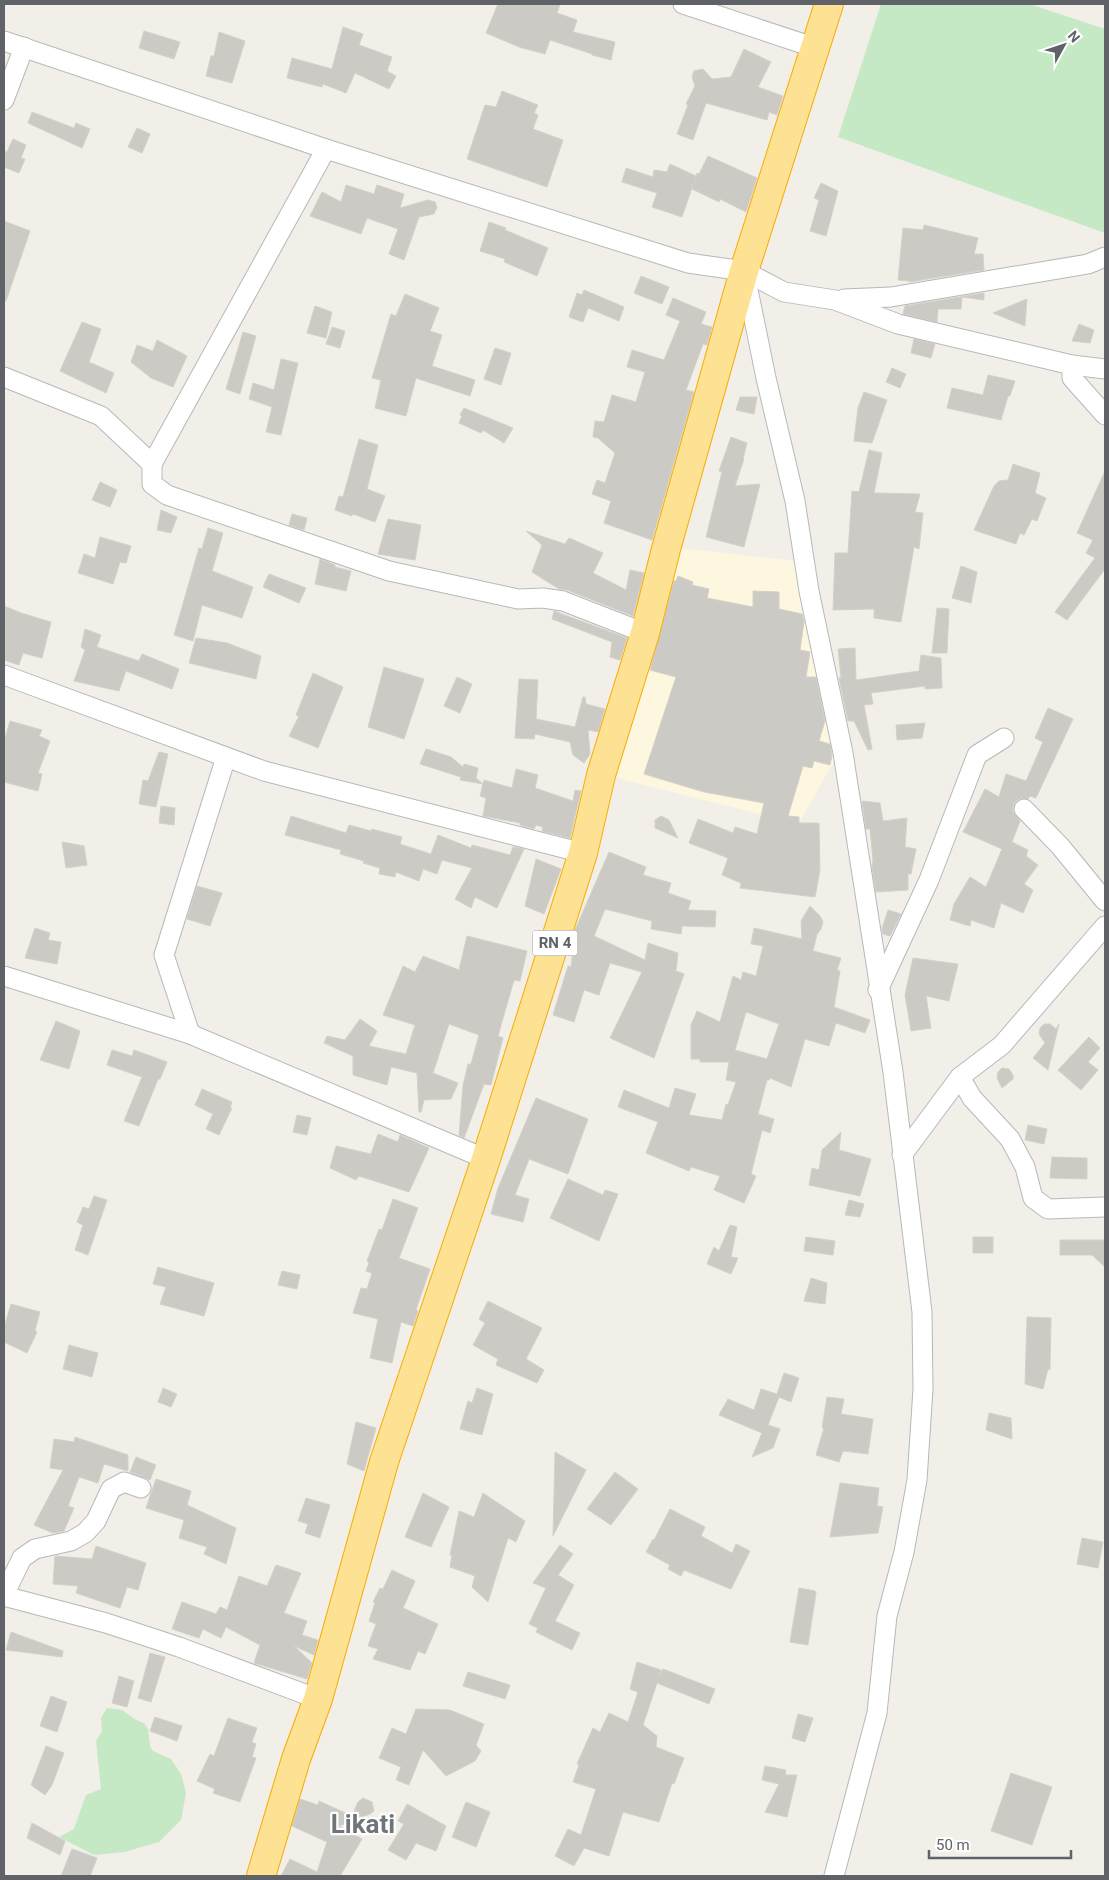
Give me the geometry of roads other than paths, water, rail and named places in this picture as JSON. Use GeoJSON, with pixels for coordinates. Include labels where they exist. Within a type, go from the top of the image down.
{"type":"FeatureCollection","features":[{"type":"Feature","properties":{"kind":"highway","name":"RN 4"},"geometry":{"type":"LineString","coordinates":[[261,1876],[296,1759],[318,1699],[384,1462],[486,1159],[583,853],[600,775],[646,633],[666,549],[744,271],[829,4]]}},
{"type":"Feature","properties":{"kind":"street"},"geometry":{"type":"LineString","coordinates":[[683,4],[816,48]]}},
{"type":"Feature","properties":{"kind":"street"},"geometry":{"type":"LineString","coordinates":[[4,41],[326,149],[688,264],[744,271],[784,292],[835,300],[898,324],[1072,365],[1105,369]]}},
{"type":"Feature","properties":{"kind":"street"},"geometry":{"type":"LineString","coordinates":[[4,100],[24,47]]}},
{"type":"Feature","properties":{"kind":"street"},"geometry":{"type":"LineString","coordinates":[[326,149],[152,464],[152,484],[167,495],[390,571],[518,599],[543,598],[562,601],[646,633]]}},
{"type":"Feature","properties":{"kind":"street"},"geometry":{"type":"LineString","coordinates":[[835,300],[890,297],[1088,264],[1105,257]]}},
{"type":"Feature","properties":{"kind":"street"},"geometry":{"type":"LineString","coordinates":[[744,271],[766,378],[795,501],[809,591],[843,753],[878,990],[893,1072],[922,1312],[923,1389],[917,1480],[904,1552],[887,1616],[878,1713],[834,1876]]}},
{"type":"Feature","properties":{"kind":"street"},"geometry":{"type":"LineString","coordinates":[[1072,365],[1072,378],[1105,415]]}},
{"type":"Feature","properties":{"kind":"street"},"geometry":{"type":"LineString","coordinates":[[4,377],[101,416],[152,464]]}},
{"type":"Feature","properties":{"kind":"street"},"geometry":{"type":"LineString","coordinates":[[4,675],[264,771],[583,853]]}},
{"type":"Feature","properties":{"kind":"street"},"geometry":{"type":"LineString","coordinates":[[878,990],[929,880],[977,755],[1004,738]]}},
{"type":"Feature","properties":{"kind":"street"},"geometry":{"type":"LineString","coordinates":[[190,1034],[164,955],[226,757]]}},
{"type":"Feature","properties":{"kind":"street"},"geometry":{"type":"LineString","coordinates":[[1024,809],[1060,846],[1105,901]]}},
{"type":"Feature","properties":{"kind":"street"},"geometry":{"type":"LineString","coordinates":[[902,1155],[960,1077],[1002,1045],[1105,926]]}},
{"type":"Feature","properties":{"kind":"street"},"geometry":{"type":"LineString","coordinates":[[4,976],[190,1034],[486,1159]]}},
{"type":"Feature","properties":{"kind":"street"},"geometry":{"type":"LineString","coordinates":[[960,1077],[972,1098],[1010,1139],[1025,1167],[1032,1198],[1048,1209],[1105,1207]]}},
{"type":"Feature","properties":{"kind":"street"},"geometry":{"type":"LineString","coordinates":[[141,1488],[124,1482],[111,1489],[96,1521],[85,1533],[71,1541],[35,1549],[22,1558],[4,1595],[116,1626],[179,1647],[318,1699]]}},
{"type":"Feature","properties":{"kind":"district","name":"Likati"},"geometry":{"type":"Point","coordinates":[363,1824]}}]}
